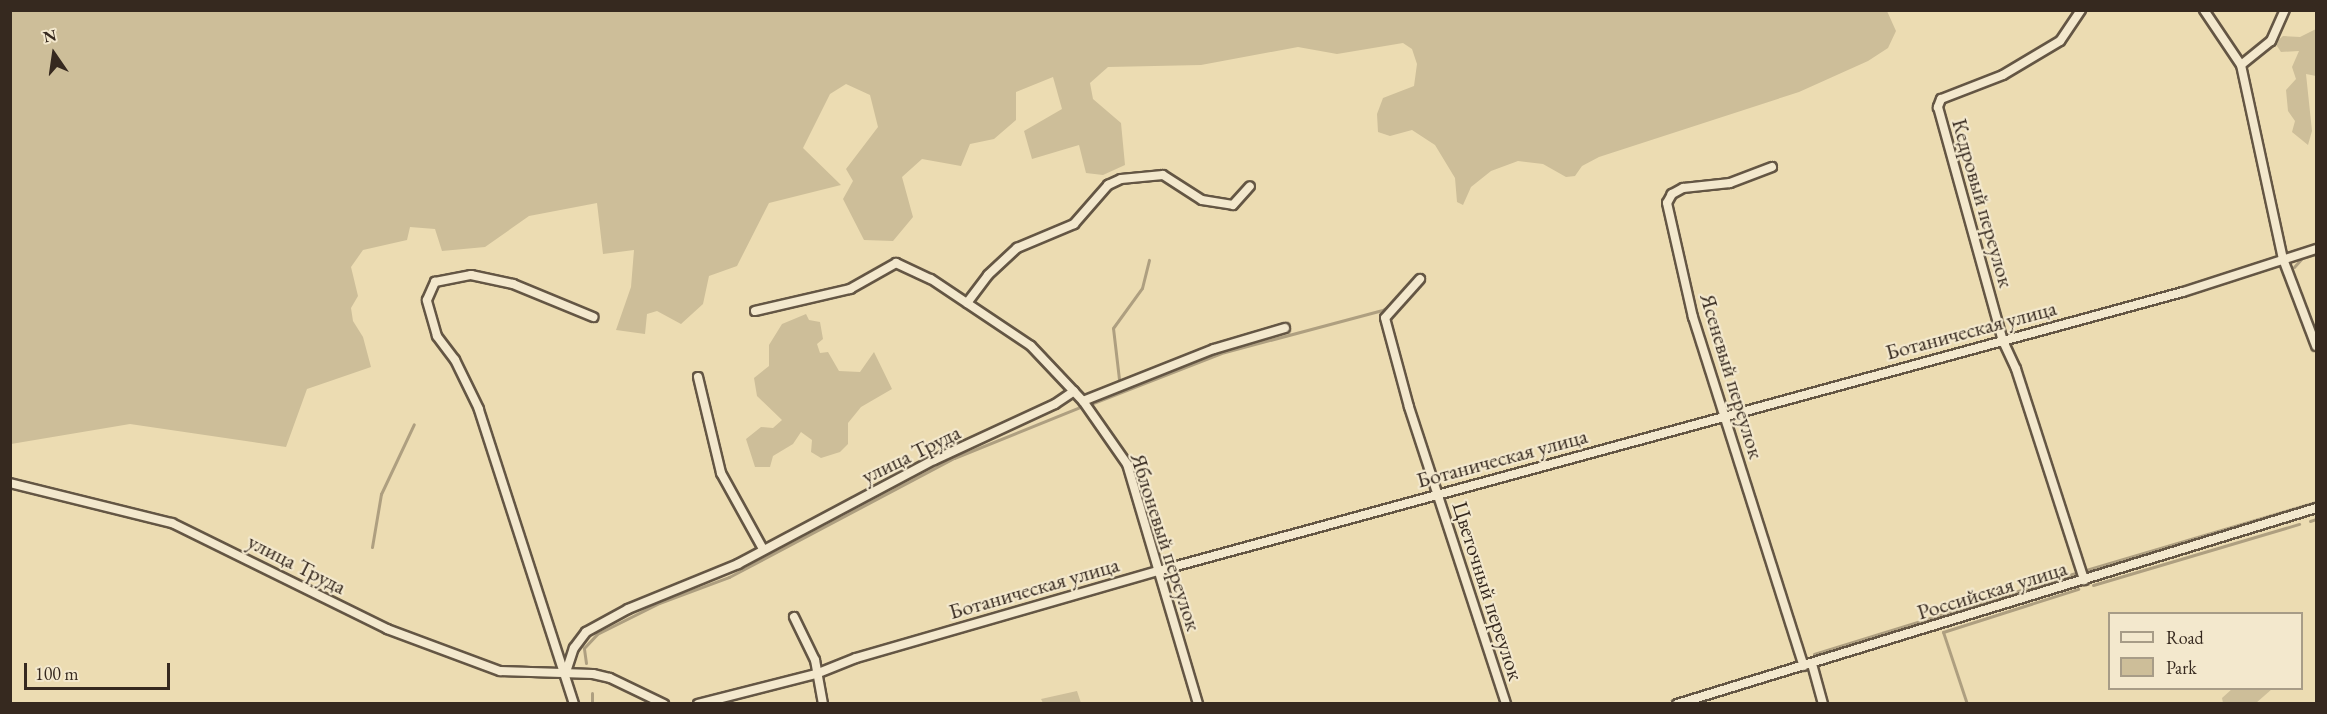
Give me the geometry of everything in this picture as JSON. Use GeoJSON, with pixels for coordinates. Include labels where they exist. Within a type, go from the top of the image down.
{"type":"FeatureCollection","features":[{"type":"Feature","properties":{"kind":"street","name":"Кедровый переулок"},"geometry":{"type":"LineString","coordinates":[[2081,10],[2060,41],[2003,75],[1941,99],[1938,107],[2003,340],[2016,369],[2084,580]]}},
{"type":"Feature","properties":{"kind":"street"},"geometry":{"type":"LineString","coordinates":[[2204,10],[2241,65],[2283,259],[2316,346]]}},
{"type":"Feature","properties":{"kind":"street"},"geometry":{"type":"LineString","coordinates":[[2241,65],[2271,41],[2285,10]]}},
{"type":"Feature","properties":{"kind":"street","name":"Ясеневый переулок"},"geometry":{"type":"LineString","coordinates":[[1772,168],[1730,183],[1683,188],[1672,194],[1667,203],[1693,317],[1723,415],[1823,704]]}},
{"type":"Feature","properties":{"kind":"street"},"geometry":{"type":"LineString","coordinates":[[968,303],[988,276],[1017,248],[1074,224],[1108,185],[1121,179],[1162,175],[1202,200],[1233,205],[1250,186]]}},
{"type":"Feature","properties":{"kind":"street","name":"Ботаническая улица"},"geometry":{"type":"LineString","coordinates":[[698,704],[816,674],[856,658],[1158,571],[1723,415],[2183,292],[2316,249]]}},
{"type":"Feature","properties":{"kind":"street","name":"Яблоневый переулок"},"geometry":{"type":"LineString","coordinates":[[755,311],[850,289],[896,263],[931,279],[1031,346],[1083,401],[1127,464],[1198,704]]}},
{"type":"Feature","properties":{"kind":"street"},"geometry":{"type":"LineString","coordinates":[[574,704],[566,672],[479,409],[455,360],[437,336],[427,300],[435,282],[471,275],[507,282],[593,317]]}},
{"type":"Feature","properties":{"kind":"street","name":"Цветочный переулок"},"geometry":{"type":"LineString","coordinates":[[1420,279],[1385,318],[1438,494],[1506,704]]}},
{"type":"Feature","properties":{"kind":"street"},"geometry":{"type":"LineString","coordinates":[[1083,401],[1214,349],[1285,328]]}},
{"type":"Feature","properties":{"kind":"street"},"geometry":{"type":"LineString","coordinates":[[698,377],[721,473],[763,549]]}},
{"type":"Feature","properties":{"kind":"street","name":"улица Труда"},"geometry":{"type":"LineString","coordinates":[[566,672],[574,648],[586,632],[628,609],[738,564],[934,460],[1055,404],[1074,391]]}},
{"type":"Feature","properties":{"kind":"street","name":"улица Труда"},"geometry":{"type":"LineString","coordinates":[[10,483],[172,523],[387,629],[500,671],[566,672],[610,678],[664,704]]}},
{"type":"Feature","properties":{"kind":"street","name":"Российская улица"},"geometry":{"type":"LineString","coordinates":[[1677,704],[2316,508]]}},
{"type":"Feature","properties":{"kind":"street"},"geometry":{"type":"LineString","coordinates":[[794,617],[815,660],[823,704]]}},
{"type":"Feature","properties":{"kind":"green space"},"geometry":{"type":"Polygon","coordinates":[[[11,11],[1887,11],[1896,31],[1888,48],[1868,61],[1799,92],[1599,157],[1582,166],[1575,176],[1566,177],[1543,164],[1518,161],[1491,171],[1471,187],[1463,205],[1457,202],[1455,178],[1435,145],[1412,130],[1390,136],[1378,132],[1377,114],[1383,98],[1414,86],[1417,64],[1412,49],[1403,43],[1337,54],[1298,47],[1201,65],[1108,67],[1090,83],[1093,99],[1121,123],[1125,165],[1103,175],[1086,173],[1079,145],[1032,159],[1024,131],[1062,109],[1053,77],[1016,92],[1016,120],[994,139],[970,144],[961,166],[922,159],[902,177],[913,217],[893,241],[864,240],[843,199],[853,181],[846,169],[878,127],[870,95],[846,84],[830,94],[803,148],[841,185],[769,203],[737,266],[709,276],[703,304],[681,324],[657,311],[647,314],[645,334],[616,330],[631,287],[634,250],[603,254],[597,203],[529,216],[485,247],[442,251],[435,229],[410,227],[407,240],[363,250],[351,267],[358,296],[351,308],[353,321],[363,337],[371,367],[307,389],[286,447],[130,424],[11,444],[11,11]]]}},
{"type":"Feature","properties":{"kind":"green space"},"geometry":{"type":"Polygon","coordinates":[[[2316,29],[2316,76],[2306,74],[2312,131],[2308,145],[2292,132],[2295,121],[2288,111],[2286,90],[2296,79],[2292,67],[2299,51],[2281,52],[2275,43],[2283,36],[2300,37],[2316,29]]]}},
{"type":"Feature","properties":{"kind":"green space"},"geometry":{"type":"Polygon","coordinates":[[[806,314],[809,320],[820,322],[823,339],[817,344],[820,353],[828,352],[839,371],[860,372],[874,352],[892,389],[861,407],[848,423],[848,444],[840,452],[821,458],[811,452],[812,440],[801,432],[793,444],[773,456],[770,467],[755,467],[746,439],[761,427],[773,428],[782,420],[757,396],[754,378],[769,366],[769,345],[782,324],[806,314]]]}},
{"type":"Feature","properties":{"kind":"green space"},"geometry":{"type":"Polygon","coordinates":[[[2231,690],[2271,690],[2256,703],[2223,703],[2222,698],[2231,690]]]}},
{"type":"Feature","properties":{"kind":"green space"},"geometry":{"type":"Polygon","coordinates":[[[1077,691],[1081,703],[1043,703],[1041,699],[1077,691]]]}},
{"type":"Feature","properties":{"kind":"waterway"},"geometry":{"type":"LineString","coordinates":[[2294,267],[2302,258],[2316,254]]}},
{"type":"Feature","properties":{"kind":"waterway"},"geometry":{"type":"LineString","coordinates":[[1119,379],[1113,328],[1142,288],[1149,260]]}},
{"type":"Feature","properties":{"kind":"waterway"},"geometry":{"type":"LineString","coordinates":[[1093,403],[1221,353],[1383,310],[1400,297]]}},
{"type":"Feature","properties":{"kind":"waterway"},"geometry":{"type":"LineString","coordinates":[[586,663],[584,648],[597,634],[659,603],[729,577],[954,458],[1083,406]]}},
{"type":"Feature","properties":{"kind":"waterway"},"geometry":{"type":"LineString","coordinates":[[372,547],[381,494],[414,424]]}},
{"type":"Feature","properties":{"kind":"waterway"},"geometry":{"type":"LineString","coordinates":[[2086,570],[2316,502]]}},
{"type":"Feature","properties":{"kind":"waterway"},"geometry":{"type":"LineString","coordinates":[[2310,521],[2316,519]]}},
{"type":"Feature","properties":{"kind":"waterway"},"geometry":{"type":"LineString","coordinates":[[2093,585],[2299,524]]}},
{"type":"Feature","properties":{"kind":"waterway"},"geometry":{"type":"LineString","coordinates":[[1814,654],[2075,573]]}},
{"type":"Feature","properties":{"kind":"waterway"},"geometry":{"type":"LineString","coordinates":[[1967,704],[1943,632],[2078,589]]}},
{"type":"Feature","properties":{"kind":"waterway"},"geometry":{"type":"LineString","coordinates":[[592,693],[592,704]]}}]}
